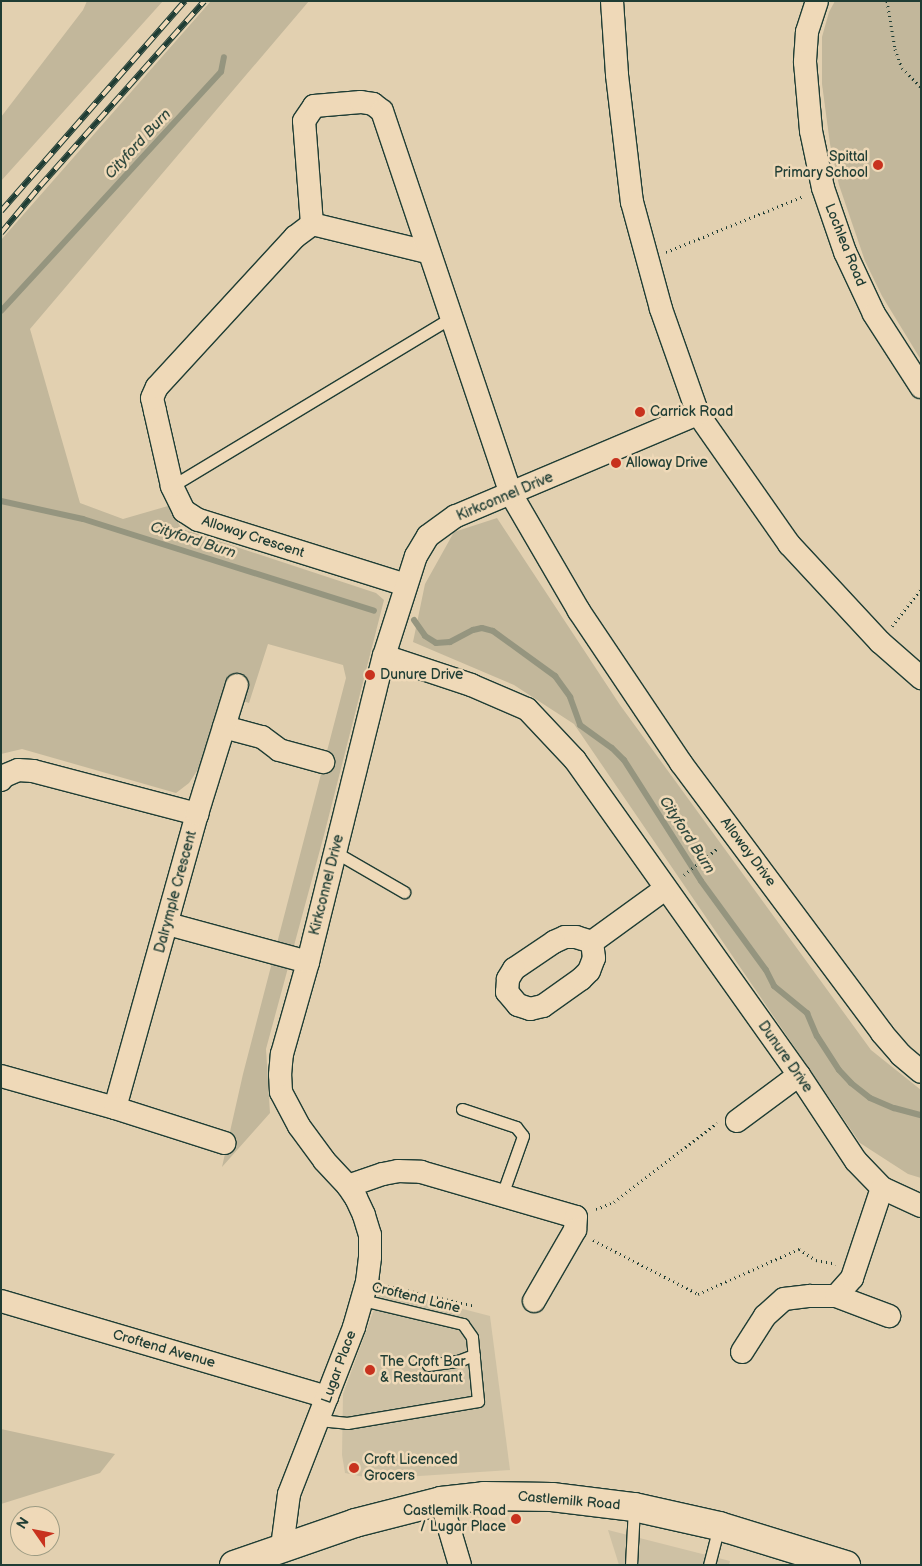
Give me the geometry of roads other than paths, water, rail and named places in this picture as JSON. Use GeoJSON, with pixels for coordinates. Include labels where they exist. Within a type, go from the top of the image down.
{"type":"FeatureCollection","features":[{"type":"Feature","properties":{"kind":"street"},"geometry":{"type":"LineString","coordinates":[[612,1],[617,75],[632,202],[660,310],[698,414],[789,544],[880,642],[921,678]]}},
{"type":"Feature","properties":{"kind":"street","name":"Lochlea Road"},"geometry":{"type":"LineString","coordinates":[[817,1],[807,32],[805,62],[811,132],[823,188],[845,252],[874,314],[921,387]]}},
{"type":"Feature","properties":{"kind":"street"},"geometry":{"type":"LineString","coordinates":[[428,252],[312,224],[304,121],[314,106],[361,102],[373,104],[382,111],[511,494]]}},
{"type":"Feature","properties":{"kind":"street","name":"Alloway Crescent"},"geometry":{"type":"LineString","coordinates":[[312,224],[295,237],[157,387],[152,398],[172,486],[184,511],[198,520],[406,584]]}},
{"type":"Feature","properties":{"kind":"street","name":"Kirkconnel Drive"},"geometry":{"type":"LineString","coordinates":[[348,1186],[324,1160],[299,1126],[281,1092],[282,1054],[308,962],[384,656],[416,556],[428,536],[456,516],[698,414]]}},
{"type":"Feature","properties":{"kind":"street","name":"Alloway Drive"},"geometry":{"type":"LineString","coordinates":[[511,494],[579,612],[681,763],[882,1033],[901,1055],[921,1072]]}},
{"type":"Feature","properties":{"kind":"street","name":"Dunure Drive"},"geometry":{"type":"LineString","coordinates":[[384,656],[471,685],[527,709],[575,760],[799,1075],[856,1161],[882,1188],[921,1206]]}},
{"type":"Feature","properties":{"kind":"street"},"geometry":{"type":"LineString","coordinates":[[197,814],[238,685]]}},
{"type":"Feature","properties":{"kind":"street"},"geometry":{"type":"LineString","coordinates":[[224,727],[262,737],[279,750],[323,762]]}},
{"type":"Feature","properties":{"kind":"street","name":"Dalrymple Crescent"},"geometry":{"type":"LineString","coordinates":[[1,780],[4,776],[18,770],[33,771],[197,814],[116,1108]]}},
{"type":"Feature","properties":{"kind":"street"},"geometry":{"type":"LineString","coordinates":[[592,942],[665,889]]}},
{"type":"Feature","properties":{"kind":"street"},"geometry":{"type":"LineString","coordinates":[[168,924],[308,962]]}},
{"type":"Feature","properties":{"kind":"street"},"geometry":{"type":"LineString","coordinates":[[737,1121],[799,1075]]}},
{"type":"Feature","properties":{"kind":"street"},"geometry":{"type":"LineString","coordinates":[[1,1076],[116,1108],[225,1143]]}},
{"type":"Feature","properties":{"kind":"street"},"geometry":{"type":"LineString","coordinates":[[348,1186],[398,1171],[421,1172],[502,1196],[575,1223],[534,1301]]}},
{"type":"Feature","properties":{"kind":"street","name":"Lugar Place"},"geometry":{"type":"LineString","coordinates":[[282,1547],[289,1494],[324,1406],[365,1291],[370,1257],[370,1235],[364,1215],[348,1186]]}},
{"type":"Feature","properties":{"kind":"street"},"geometry":{"type":"LineString","coordinates":[[836,1296],[852,1278],[882,1188]]}},
{"type":"Feature","properties":{"kind":"street"},"geometry":{"type":"LineString","coordinates":[[742,1352],[765,1316],[784,1299],[836,1296],[889,1316]]}},
{"type":"Feature","properties":{"kind":"street","name":"Croftend Avenue"},"geometry":{"type":"LineString","coordinates":[[1,1301],[324,1406]]}},
{"type":"Feature","properties":{"kind":"street","name":"Castlemilk Road"},"geometry":{"type":"LineString","coordinates":[[234,1565],[355,1523],[441,1501],[484,1496],[552,1497],[634,1507],[719,1526],[846,1565]]}},
{"type":"Feature","properties":{"kind":"street"},"geometry":{"type":"LineString","coordinates":[[441,1501],[460,1565]]}},
{"type":"Feature","properties":{"kind":"lane"},"geometry":{"type":"LineString","coordinates":[[172,486],[451,318]]}},
{"type":"Feature","properties":{"kind":"lane"},"geometry":{"type":"LineString","coordinates":[[335,852],[404,892]]}},
{"type":"Feature","properties":{"kind":"lane"},"geometry":{"type":"LineString","coordinates":[[462,1109],[516,1127],[523,1136],[502,1196]]}},
{"type":"Feature","properties":{"kind":"lane","name":"Croftend Lane"},"geometry":{"type":"LineString","coordinates":[[324,1406],[329,1421],[347,1424],[478,1401],[472,1337],[463,1324],[365,1291]]}},
{"type":"Feature","properties":{"kind":"lane"},"geometry":{"type":"LineString","coordinates":[[428,1364],[458,1361],[474,1355]]}},
{"type":"Feature","properties":{"kind":"lane"},"geometry":{"type":"LineString","coordinates":[[631,1565],[634,1507]]}},
{"type":"Feature","properties":{"kind":"lane"},"geometry":{"type":"LineString","coordinates":[[709,1565],[719,1526]]}},
{"type":"Feature","properties":{"kind":"waterway","name":"Cityford Burn"},"geometry":{"type":"LineString","coordinates":[[1,311],[221,72],[224,57]]}},
{"type":"Feature","properties":{"kind":"waterway","name":"Cityford Burn"},"geometry":{"type":"LineString","coordinates":[[1,501],[83,519],[374,611]]}},
{"type":"Feature","properties":{"kind":"waterway","name":"Cityford Burn"},"geometry":{"type":"LineString","coordinates":[[414,620],[425,636],[436,643],[450,642],[473,630],[482,628],[493,631],[555,676],[570,697],[580,725],[612,748],[624,760],[701,881],[766,970],[774,986],[807,1013],[817,1036],[839,1070],[851,1083],[870,1098],[894,1108],[921,1115]]}},
{"type":"Feature","properties":{"kind":"railway"},"geometry":{"type":"LineString","coordinates":[[1,211],[185,1]]}},
{"type":"Feature","properties":{"kind":"railway"},"geometry":{"type":"LineString","coordinates":[[1,233],[40,186],[204,1]]}},
{"type":"Feature","properties":{"kind":"place","name":"Spittal Primary School"},"geometry":{"type":"Point","coordinates":[878,165]}},
{"type":"Feature","properties":{"kind":"place","name":"Carrick Road"},"geometry":{"type":"Point","coordinates":[640,412]}},
{"type":"Feature","properties":{"kind":"place","name":"Alloway Drive"},"geometry":{"type":"Point","coordinates":[616,463]}},
{"type":"Feature","properties":{"kind":"place","name":"Dunure Drive"},"geometry":{"type":"Point","coordinates":[370,675]}},
{"type":"Feature","properties":{"kind":"place","name":"The Croft Bar & Restaurant"},"geometry":{"type":"Point","coordinates":[370,1370]}},
{"type":"Feature","properties":{"kind":"place","name":"Croft Licenced Grocers"},"geometry":{"type":"Point","coordinates":[354,1468]}},
{"type":"Feature","properties":{"kind":"place","name":"Castlemilk Road / Lugar Place"},"geometry":{"type":"Point","coordinates":[516,1519]}}]}
